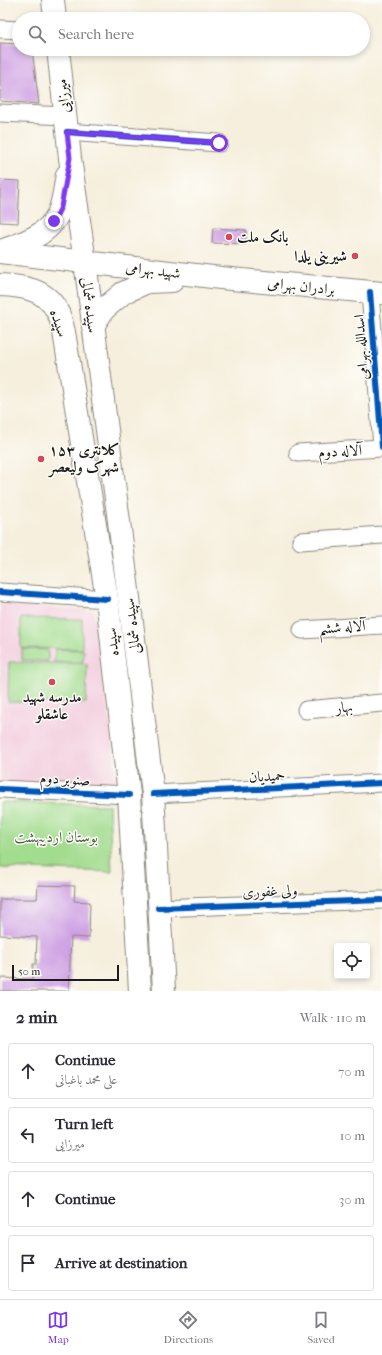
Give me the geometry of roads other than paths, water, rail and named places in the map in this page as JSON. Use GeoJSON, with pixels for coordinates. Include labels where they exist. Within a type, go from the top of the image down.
{"type":"FeatureCollection","features":[{"type":"Feature","properties":{"kind":"main road"},"geometry":{"type":"LineString","coordinates":[[53,0],[54,12]]}},
{"type":"Feature","properties":{"kind":"main road","name":"میرزایی"},"geometry":{"type":"LineString","coordinates":[[59,56],[70,158],[85,262]]}},
{"type":"Feature","properties":{"kind":"main road"},"geometry":{"type":"LineString","coordinates":[[0,252],[32,239],[46,230],[54,221],[61,207],[70,158]]}},
{"type":"Feature","properties":{"kind":"main road"},"geometry":{"type":"LineString","coordinates":[[0,252],[85,262]]}},
{"type":"Feature","properties":{"kind":"main road","name":"شهید بهرامی"},"geometry":{"type":"LineString","coordinates":[[85,262],[221,278]]}},
{"type":"Feature","properties":{"kind":"main road","name":"سپیده شمالی"},"geometry":{"type":"LineString","coordinates":[[85,262],[122,542],[153,794],[158,908],[164,991]]}},
{"type":"Feature","properties":{"kind":"main road"},"geometry":{"type":"LineString","coordinates":[[93,326],[104,309],[123,293],[147,282],[221,278]]}},
{"type":"Feature","properties":{"kind":"main road","name":"برادران بهرامی"},"geometry":{"type":"LineString","coordinates":[[221,278],[376,293]]}},
{"type":"Feature","properties":{"kind":"main road","name":"سپیده"},"geometry":{"type":"LineString","coordinates":[[0,285],[16,286],[34,290],[50,299],[58,312],[64,332],[107,600],[119,703],[129,795],[140,991]]}},
{"type":"Feature","properties":{"kind":"main road"},"geometry":{"type":"LineString","coordinates":[[98,545],[122,542]]}},
{"type":"Feature","properties":{"kind":"main road"},"geometry":{"type":"LineString","coordinates":[[119,703],[141,701]]}},
{"type":"Feature","properties":{"kind":"street"},"geometry":{"type":"LineString","coordinates":[[0,28],[12,29]]}},
{"type":"Feature","properties":{"kind":"street"},"geometry":{"type":"LineString","coordinates":[[0,113],[66,124],[219,143]]}},
{"type":"Feature","properties":{"kind":"street","name":"اسدالله بهرامی"},"geometry":{"type":"LineString","coordinates":[[376,293],[382,448]]}},
{"type":"Feature","properties":{"kind":"street","name":"آلاله دوم"},"geometry":{"type":"LineString","coordinates":[[298,453],[382,448]]}},
{"type":"Feature","properties":{"kind":"street"},"geometry":{"type":"LineString","coordinates":[[301,541],[382,535]]}},
{"type":"Feature","properties":{"kind":"street"},"geometry":{"type":"LineString","coordinates":[[0,592],[107,600]]}},
{"type":"Feature","properties":{"kind":"street","name":"آلاله ششم"},"geometry":{"type":"LineString","coordinates":[[302,630],[382,625]]}},
{"type":"Feature","properties":{"kind":"street","name":"بهار"},"geometry":{"type":"LineString","coordinates":[[306,710],[382,703]]}},
{"type":"Feature","properties":{"kind":"street","name":"حمیدیان"},"geometry":{"type":"LineString","coordinates":[[153,794],[382,783]]}},
{"type":"Feature","properties":{"kind":"street","name":"صنوبر دوم"},"geometry":{"type":"LineString","coordinates":[[0,789],[129,795]]}},
{"type":"Feature","properties":{"kind":"street","name":"ولی غفوری"},"geometry":{"type":"LineString","coordinates":[[158,908],[382,900]]}},
{"type":"Feature","properties":{"kind":"place","name":"بانک ملت"},"geometry":{"type":"Point","coordinates":[229,237]}},
{"type":"Feature","properties":{"kind":"place","name":"شیرینی یلدا"},"geometry":{"type":"Point","coordinates":[355,256]}},
{"type":"Feature","properties":{"kind":"place","name":"کلانتری ۱۵۳ شهرک ولیعصر"},"geometry":{"type":"Point","coordinates":[41,459]}},
{"type":"Feature","properties":{"kind":"place","name":"مدرسه شهید عاشقلو"},"geometry":{"type":"Point","coordinates":[52,682]}},
{"type":"Feature","properties":{"kind":"park label","name":"بوستان اردیبهشت"},"geometry":{"type":"Point","coordinates":[56,837]}}]}
